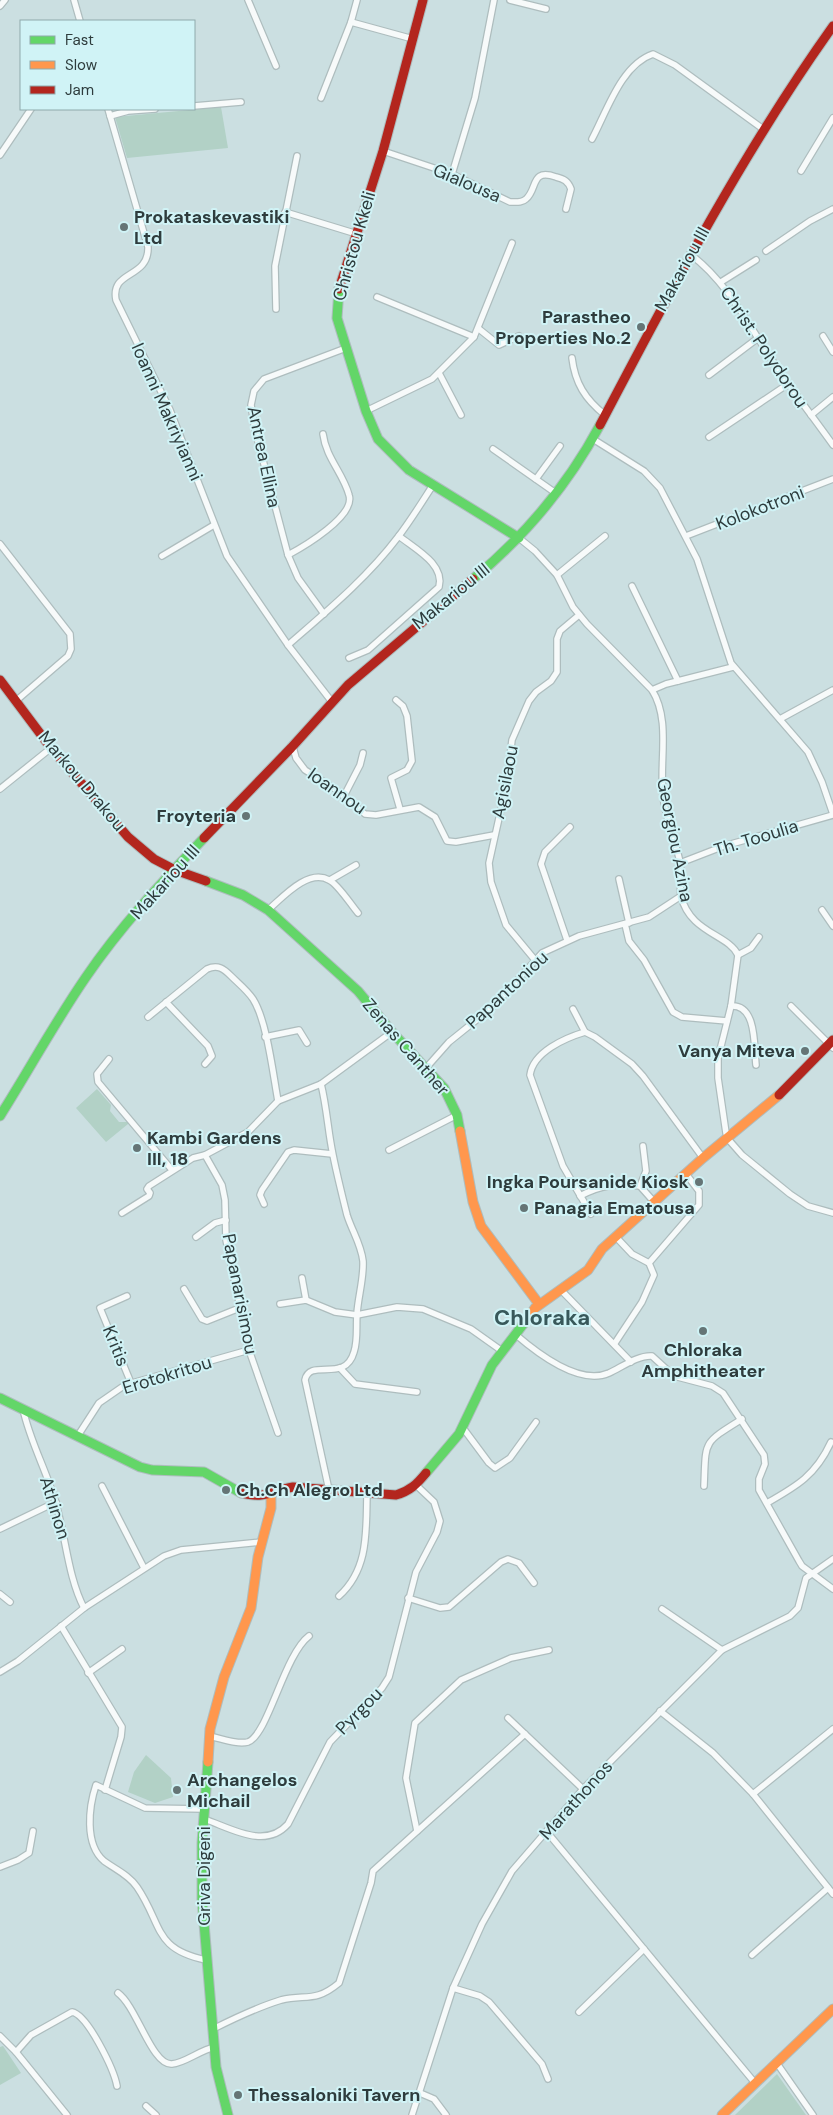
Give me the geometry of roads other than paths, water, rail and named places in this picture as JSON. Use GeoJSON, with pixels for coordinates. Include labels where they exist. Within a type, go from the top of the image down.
{"type":"FeatureCollection","features":[{"type":"Feature","properties":{"kind":"main road","name":"Christou Kkeli"},"geometry":{"type":"LineString","coordinates":[[423,0],[383,151],[336,301],[336,318],[366,411],[378,439],[386,449],[409,470],[519,538]]}},
{"type":"Feature","properties":{"kind":"main road","name":"Makariou III"},"geometry":{"type":"LineString","coordinates":[[0,1116],[93,967],[125,925],[293,747],[332,702],[394,643],[492,563],[519,538],[557,494],[593,439],[690,254],[762,129],[787,89],[833,26]]}},
{"type":"Feature","properties":{"kind":"main road","name":"Markou Drakou"},"geometry":{"type":"LineString","coordinates":[[0,680],[17,700],[51,748],[128,837],[154,859],[175,870]]}},
{"type":"Feature","properties":{"kind":"main road","name":"Zenas Canther"},"geometry":{"type":"LineString","coordinates":[[175,870],[243,895],[268,910],[358,990],[392,1032],[426,1068],[450,1097],[457,1115],[473,1202],[481,1226],[539,1304]]}},
{"type":"Feature","properties":{"kind":"main road"},"geometry":{"type":"LineString","coordinates":[[0,1398],[140,1468],[204,1472],[240,1493],[272,1495],[282,1489],[293,1487],[367,1494],[401,1494],[416,1485],[463,1428],[486,1376],[502,1351],[539,1304],[588,1270],[599,1253],[616,1237],[703,1158],[728,1140],[786,1089],[832,1044]]}},
{"type":"Feature","properties":{"kind":"main road","name":"Griva Digeni"},"geometry":{"type":"LineString","coordinates":[[228,2115],[219,2086],[206,1960],[202,1899],[204,1814],[209,1736],[216,1703],[251,1608],[262,1542],[270,1517],[272,1495]]}},
{"type":"Feature","properties":{"kind":"main road"},"geometry":{"type":"LineString","coordinates":[[722,2115],[833,2008]]}},
{"type":"Feature","properties":{"kind":"street"},"geometry":{"type":"LineString","coordinates":[[0,6],[5,0]]}},
{"type":"Feature","properties":{"kind":"street"},"geometry":{"type":"LineString","coordinates":[[74,0],[80,20]]}},
{"type":"Feature","properties":{"kind":"street"},"geometry":{"type":"LineString","coordinates":[[248,0],[276,66]]}},
{"type":"Feature","properties":{"kind":"street"},"geometry":{"type":"LineString","coordinates":[[321,98],[351,22],[357,0]]}},
{"type":"Feature","properties":{"kind":"street"},"geometry":{"type":"LineString","coordinates":[[452,174],[476,98],[494,0]]}},
{"type":"Feature","properties":{"kind":"street"},"geometry":{"type":"LineString","coordinates":[[510,0],[546,9]]}},
{"type":"Feature","properties":{"kind":"street"},"geometry":{"type":"LineString","coordinates":[[351,22],[413,39]]}},
{"type":"Feature","properties":{"kind":"street"},"geometry":{"type":"LineString","coordinates":[[592,139],[614,92],[640,60],[653,54],[675,65],[762,129]]}},
{"type":"Feature","properties":{"kind":"street"},"geometry":{"type":"LineString","coordinates":[[195,106],[241,102]]}},
{"type":"Feature","properties":{"kind":"street"},"geometry":{"type":"LineString","coordinates":[[0,155],[30,110]]}},
{"type":"Feature","properties":{"kind":"street","name":"Ioanni Makriyianni"},"geometry":{"type":"LineString","coordinates":[[108,110],[148,247],[147,260],[141,268],[118,282],[114,292],[116,300],[170,410],[214,525],[235,570],[288,645],[332,702]]}},
{"type":"Feature","properties":{"kind":"street"},"geometry":{"type":"LineString","coordinates":[[110,116],[141,110]]}},
{"type":"Feature","properties":{"kind":"street"},"geometry":{"type":"LineString","coordinates":[[801,171],[833,118]]}},
{"type":"Feature","properties":{"kind":"street","name":"Gialousa"},"geometry":{"type":"LineString","coordinates":[[383,151],[452,174],[516,202],[528,198],[537,178],[550,175],[564,179],[569,184],[571,193],[566,209]]}},
{"type":"Feature","properties":{"kind":"street"},"geometry":{"type":"LineString","coordinates":[[276,309],[276,266],[297,156]]}},
{"type":"Feature","properties":{"kind":"street"},"geometry":{"type":"LineString","coordinates":[[766,250],[810,221],[833,209]]}},
{"type":"Feature","properties":{"kind":"street"},"geometry":{"type":"LineString","coordinates":[[285,212],[356,234]]}},
{"type":"Feature","properties":{"kind":"street"},"geometry":{"type":"LineString","coordinates":[[366,411],[401,396],[439,373],[474,337],[512,243]]}},
{"type":"Feature","properties":{"kind":"street","name":"Christ. Polydorou"},"geometry":{"type":"LineString","coordinates":[[690,254],[706,266],[721,282],[788,384],[833,445]]}},
{"type":"Feature","properties":{"kind":"street"},"geometry":{"type":"LineString","coordinates":[[721,282],[756,260]]}},
{"type":"Feature","properties":{"kind":"street"},"geometry":{"type":"LineString","coordinates":[[377,297],[474,337]]}},
{"type":"Feature","properties":{"kind":"street"},"geometry":{"type":"LineString","coordinates":[[479,328],[499,345],[519,336]]}},
{"type":"Feature","properties":{"kind":"street"},"geometry":{"type":"LineString","coordinates":[[823,336],[833,352]]}},
{"type":"Feature","properties":{"kind":"street"},"geometry":{"type":"LineString","coordinates":[[709,374],[758,338]]}},
{"type":"Feature","properties":{"kind":"street","name":"Antrea Ellina"},"geometry":{"type":"LineString","coordinates":[[324,614],[298,578],[288,555],[255,430],[252,398],[254,392],[264,379],[346,348]]}},
{"type":"Feature","properties":{"kind":"street"},"geometry":{"type":"LineString","coordinates":[[572,358],[578,385],[594,406],[605,415]]}},
{"type":"Feature","properties":{"kind":"street"},"geometry":{"type":"LineString","coordinates":[[439,373],[461,415]]}},
{"type":"Feature","properties":{"kind":"street"},"geometry":{"type":"LineString","coordinates":[[708,437],[788,384]]}},
{"type":"Feature","properties":{"kind":"street"},"geometry":{"type":"LineString","coordinates":[[811,415],[833,397]]}},
{"type":"Feature","properties":{"kind":"street"},"geometry":{"type":"LineString","coordinates":[[288,555],[317,538],[345,511],[350,500],[350,495],[326,452],[324,434]]}},
{"type":"Feature","properties":{"kind":"street"},"geometry":{"type":"LineString","coordinates":[[593,439],[650,476],[660,488],[697,559],[733,667],[812,758],[833,814]]}},
{"type":"Feature","properties":{"kind":"street"},"geometry":{"type":"LineString","coordinates":[[536,479],[560,446]]}},
{"type":"Feature","properties":{"kind":"street"},"geometry":{"type":"LineString","coordinates":[[493,449],[557,494]]}},
{"type":"Feature","properties":{"kind":"street","name":"Kolokotroni"},"geometry":{"type":"LineString","coordinates":[[686,536],[833,479]]}},
{"type":"Feature","properties":{"kind":"street"},"geometry":{"type":"LineString","coordinates":[[288,645],[359,582],[399,536],[433,485]]}},
{"type":"Feature","properties":{"kind":"street"},"geometry":{"type":"LineString","coordinates":[[162,556],[214,525]]}},
{"type":"Feature","properties":{"kind":"street"},"geometry":{"type":"LineString","coordinates":[[349,658],[368,650],[439,587],[440,576],[436,566],[399,536]]}},
{"type":"Feature","properties":{"kind":"street"},"geometry":{"type":"LineString","coordinates":[[557,575],[605,536]]}},
{"type":"Feature","properties":{"kind":"street","name":"Georgiou Azina"},"geometry":{"type":"LineString","coordinates":[[519,538],[535,551],[557,575],[579,615],[652,690],[659,704],[662,716],[663,796],[680,863],[682,896],[685,906],[699,925],[732,947],[738,955]]}},
{"type":"Feature","properties":{"kind":"street"},"geometry":{"type":"LineString","coordinates":[[0,544],[70,634],[72,641],[68,656],[17,700]]}},
{"type":"Feature","properties":{"kind":"street"},"geometry":{"type":"LineString","coordinates":[[632,586],[678,681]]}},
{"type":"Feature","properties":{"kind":"street","name":"Agisilaou"},"geometry":{"type":"LineString","coordinates":[[534,960],[510,932],[495,894],[489,872],[494,835],[507,782],[510,750],[518,722],[533,695],[554,677],[558,668],[558,634],[562,628],[579,615]]}},
{"type":"Feature","properties":{"kind":"street"},"geometry":{"type":"LineString","coordinates":[[652,690],[678,681],[733,667]]}},
{"type":"Feature","properties":{"kind":"street"},"geometry":{"type":"LineString","coordinates":[[780,719],[833,690]]}},
{"type":"Feature","properties":{"kind":"street"},"geometry":{"type":"LineString","coordinates":[[396,700],[404,706],[407,716],[412,761],[407,770],[392,778],[400,809]]}},
{"type":"Feature","properties":{"kind":"street","name":"Ioannou"},"geometry":{"type":"LineString","coordinates":[[293,747],[296,758],[305,770],[344,796],[368,815],[419,807],[430,812],[435,817],[444,838],[451,843],[494,835]]}},
{"type":"Feature","properties":{"kind":"street"},"geometry":{"type":"LineString","coordinates":[[0,790],[51,748]]}},
{"type":"Feature","properties":{"kind":"street"},"geometry":{"type":"LineString","coordinates":[[344,796],[360,765],[363,753]]}},
{"type":"Feature","properties":{"kind":"street","name":"Th. Tooulia"},"geometry":{"type":"LineString","coordinates":[[680,863],[724,846],[833,814]]}},
{"type":"Feature","properties":{"kind":"street"},"geometry":{"type":"LineString","coordinates":[[568,940],[541,864],[545,852],[570,828]]}},
{"type":"Feature","properties":{"kind":"street"},"geometry":{"type":"LineString","coordinates":[[268,910],[292,889],[304,882],[314,878],[330,880],[356,865]]}},
{"type":"Feature","properties":{"kind":"street"},"geometry":{"type":"LineString","coordinates":[[619,879],[629,941],[644,960],[673,1012],[682,1017],[727,1021]]}},
{"type":"Feature","properties":{"kind":"street"},"geometry":{"type":"LineString","coordinates":[[330,880],[358,912]]}},
{"type":"Feature","properties":{"kind":"street","name":"Papantoniou"},"geometry":{"type":"LineString","coordinates":[[426,1068],[449,1042],[495,1005],[534,960],[548,949],[602,929],[649,917],[682,896]]}},
{"type":"Feature","properties":{"kind":"street"},"geometry":{"type":"LineString","coordinates":[[822,910],[833,926]]}},
{"type":"Feature","properties":{"kind":"street"},"geometry":{"type":"LineString","coordinates":[[759,938],[750,948],[738,955],[731,1006],[719,1050],[718,1067],[723,1119],[728,1140],[752,1164],[801,1202],[833,1214]]}},
{"type":"Feature","properties":{"kind":"street"},"geometry":{"type":"LineString","coordinates":[[148,1017],[207,969],[219,967],[224,970],[252,998],[258,1011],[278,1101]]}},
{"type":"Feature","properties":{"kind":"street"},"geometry":{"type":"LineString","coordinates":[[166,1002],[208,1046],[212,1056],[205,1064]]}},
{"type":"Feature","properties":{"kind":"street"},"geometry":{"type":"LineString","coordinates":[[731,1006],[739,1005],[745,1010],[752,1025],[756,1065]]}},
{"type":"Feature","properties":{"kind":"street"},"geometry":{"type":"LineString","coordinates":[[792,1006],[832,1044]]}},
{"type":"Feature","properties":{"kind":"street"},"geometry":{"type":"LineString","coordinates":[[573,1009],[585,1032],[595,1037],[637,1069],[703,1158]]}},
{"type":"Feature","properties":{"kind":"street"},"geometry":{"type":"LineString","coordinates":[[265,1037],[299,1030],[306,1042]]}},
{"type":"Feature","properties":{"kind":"street"},"geometry":{"type":"LineString","coordinates":[[122,1213],[149,1196],[150,1192],[147,1189],[149,1186],[172,1170],[248,1132],[278,1101],[321,1084],[392,1032]]}},
{"type":"Feature","properties":{"kind":"street"},"geometry":{"type":"LineString","coordinates":[[585,1032],[561,1041],[549,1050],[532,1066],[530,1075],[563,1166],[590,1214]]}},
{"type":"Feature","properties":{"kind":"street"},"geometry":{"type":"LineString","coordinates":[[110,1059],[97,1074],[98,1082],[172,1170]]}},
{"type":"Feature","properties":{"kind":"street"},"geometry":{"type":"LineString","coordinates":[[321,1084],[332,1154],[348,1216],[359,1244],[363,1263],[357,1315],[357,1342],[353,1357],[347,1365],[340,1368],[310,1371],[306,1374],[305,1380],[329,1490]]}},
{"type":"Feature","properties":{"kind":"street"},"geometry":{"type":"LineString","coordinates":[[389,1150],[457,1115]]}},
{"type":"Feature","properties":{"kind":"street"},"geometry":{"type":"LineString","coordinates":[[640,1186],[646,1170],[643,1146]]}},
{"type":"Feature","properties":{"kind":"street"},"geometry":{"type":"LineString","coordinates":[[264,1204],[260,1194],[288,1152],[294,1150],[332,1154]]}},
{"type":"Feature","properties":{"kind":"street","name":"Papanarisimou"},"geometry":{"type":"LineString","coordinates":[[205,1155],[222,1185],[226,1240],[242,1308],[249,1350],[278,1433]]}},
{"type":"Feature","properties":{"kind":"street"},"geometry":{"type":"LineString","coordinates":[[649,1263],[699,1205],[699,1191],[686,1174]]}},
{"type":"Feature","properties":{"kind":"street"},"geometry":{"type":"LineString","coordinates":[[580,1196],[605,1185],[621,1183],[640,1186],[655,1203]]}},
{"type":"Feature","properties":{"kind":"street"},"geometry":{"type":"LineString","coordinates":[[196,1238],[215,1223],[226,1220]]}},
{"type":"Feature","properties":{"kind":"street"},"geometry":{"type":"LineString","coordinates":[[615,1343],[642,1302],[652,1280],[653,1271],[649,1263],[632,1254],[616,1237]]}},
{"type":"Feature","properties":{"kind":"street"},"geometry":{"type":"LineString","coordinates":[[302,1278],[306,1300]]}},
{"type":"Feature","properties":{"kind":"street"},"geometry":{"type":"LineString","coordinates":[[184,1289],[202,1319],[207,1321],[242,1308]]}},
{"type":"Feature","properties":{"kind":"street"},"geometry":{"type":"LineString","coordinates":[[560,1289],[615,1343],[631,1362]]}},
{"type":"Feature","properties":{"kind":"street","name":"Kritis"},"geometry":{"type":"LineString","coordinates":[[127,1296],[100,1308],[131,1383]]}},
{"type":"Feature","properties":{"kind":"street"},"geometry":{"type":"LineString","coordinates":[[280,1304],[306,1300],[336,1312],[357,1315],[397,1307],[423,1309],[471,1329],[502,1351]]}},
{"type":"Feature","properties":{"kind":"street"},"geometry":{"type":"LineString","coordinates":[[515,1334],[544,1358],[587,1375],[602,1375],[631,1362],[652,1356],[674,1376],[712,1386],[722,1393],[742,1419],[764,1456],[765,1464],[758,1483],[802,1566],[833,1589]]}},
{"type":"Feature","properties":{"kind":"street","name":"Erotokritou"},"geometry":{"type":"LineString","coordinates":[[77,1437],[90,1414],[104,1397],[131,1383],[249,1350]]}},
{"type":"Feature","properties":{"kind":"street"},"geometry":{"type":"LineString","coordinates":[[340,1368],[355,1384],[417,1392]]}},
{"type":"Feature","properties":{"kind":"street","name":"Athinon"},"geometry":{"type":"LineString","coordinates":[[23,1409],[28,1430],[56,1502],[77,1590],[84,1608]]}},
{"type":"Feature","properties":{"kind":"street"},"geometry":{"type":"LineString","coordinates":[[704,1486],[708,1444],[714,1436],[742,1419]]}},
{"type":"Feature","properties":{"kind":"street"},"geometry":{"type":"LineString","coordinates":[[463,1428],[488,1463],[495,1468],[510,1458],[536,1422]]}},
{"type":"Feature","properties":{"kind":"street"},"geometry":{"type":"LineString","coordinates":[[767,1503],[792,1489],[813,1472],[821,1462],[830,1442]]}},
{"type":"Feature","properties":{"kind":"street","name":"Pyrgou"},"geometry":{"type":"LineString","coordinates":[[206,1960],[187,1955],[170,1946],[162,1935],[138,1887],[100,1856],[94,1842],[90,1820],[92,1798],[96,1785],[145,1808],[204,1814],[262,1838],[270,1837],[282,1831],[288,1824],[335,1734],[387,1681],[408,1598],[420,1563],[437,1532],[440,1521],[434,1502],[416,1485]]}},
{"type":"Feature","properties":{"kind":"street"},"geometry":{"type":"LineString","coordinates":[[102,1486],[144,1568]]}},
{"type":"Feature","properties":{"kind":"street"},"geometry":{"type":"LineString","coordinates":[[339,1596],[354,1580],[365,1548],[367,1494]]}},
{"type":"Feature","properties":{"kind":"street"},"geometry":{"type":"LineString","coordinates":[[0,1529],[56,1502]]}},
{"type":"Feature","properties":{"kind":"street"},"geometry":{"type":"LineString","coordinates":[[0,1672],[18,1661],[84,1608],[164,1556],[181,1550],[262,1542]]}},
{"type":"Feature","properties":{"kind":"street"},"geometry":{"type":"LineString","coordinates":[[408,1598],[440,1608],[449,1607],[501,1562],[508,1559],[519,1563],[534,1583]]}},
{"type":"Feature","properties":{"kind":"street","name":"Marathonos"},"geometry":{"type":"LineString","coordinates":[[412,2115],[453,1988],[482,1924],[507,1879],[583,1789],[722,1650],[785,1620],[794,1612],[800,1602],[805,1580],[833,1560]]}},
{"type":"Feature","properties":{"kind":"street"},"geometry":{"type":"LineString","coordinates":[[0,1594],[10,1602]]}},
{"type":"Feature","properties":{"kind":"street"},"geometry":{"type":"LineString","coordinates":[[662,1609],[722,1650]]}},
{"type":"Feature","properties":{"kind":"street"},"geometry":{"type":"LineString","coordinates":[[61,1626],[122,1727],[122,1737],[105,1790]]}},
{"type":"Feature","properties":{"kind":"street"},"geometry":{"type":"LineString","coordinates":[[209,1736],[242,1743],[257,1735],[295,1650],[309,1636]]}},
{"type":"Feature","properties":{"kind":"street"},"geometry":{"type":"LineString","coordinates":[[88,1673],[122,1649]]}},
{"type":"Feature","properties":{"kind":"street"},"geometry":{"type":"LineString","coordinates":[[417,1831],[406,1778],[415,1723],[462,1680],[505,1660],[549,1650]]}},
{"type":"Feature","properties":{"kind":"street"},"geometry":{"type":"LineString","coordinates":[[660,1711],[714,1753],[753,1794],[833,1894]]}},
{"type":"Feature","properties":{"kind":"street"},"geometry":{"type":"LineString","coordinates":[[508,1718],[583,1789]]}},
{"type":"Feature","properties":{"kind":"street"},"geometry":{"type":"LineString","coordinates":[[753,1794],[833,1728]]}},
{"type":"Feature","properties":{"kind":"street"},"geometry":{"type":"LineString","coordinates":[[213,2029],[283,2000],[310,1999],[330,1990],[339,1983],[373,1871],[525,1734]]}},
{"type":"Feature","properties":{"kind":"street"},"geometry":{"type":"LineString","coordinates":[[0,1867],[18,1860],[29,1853],[33,1831]]}},
{"type":"Feature","properties":{"kind":"street"},"geometry":{"type":"LineString","coordinates":[[547,1832],[754,2083]]}},
{"type":"Feature","properties":{"kind":"street"},"geometry":{"type":"LineString","coordinates":[[752,1955],[828,1888]]}},
{"type":"Feature","properties":{"kind":"street"},"geometry":{"type":"LineString","coordinates":[[579,2012],[644,1949]]}},
{"type":"Feature","properties":{"kind":"street"},"geometry":{"type":"LineString","coordinates":[[453,1988],[480,1996],[489,2002],[542,2064],[548,2079]]}},
{"type":"Feature","properties":{"kind":"street"},"geometry":{"type":"LineString","coordinates":[[118,1993],[132,2007],[160,2061],[170,2065],[175,2064],[201,2050],[215,2047]]}},
{"type":"Feature","properties":{"kind":"street"},"geometry":{"type":"LineString","coordinates":[[16,2052],[31,2035],[72,2012],[76,2013],[83,2019],[110,2064],[117,2086]]}},
{"type":"Feature","properties":{"kind":"street"},"geometry":{"type":"LineString","coordinates":[[0,2036],[16,2052],[67,2115]]}},
{"type":"Feature","properties":{"kind":"street"},"geometry":{"type":"LineString","coordinates":[[776,2062],[813,2115]]}},
{"type":"Feature","properties":{"kind":"street"},"geometry":{"type":"LineString","coordinates":[[420,2093],[434,2100],[446,2115]]}},
{"type":"Feature","properties":{"kind":"street"},"geometry":{"type":"LineString","coordinates":[[146,2106],[156,2115]]}},
{"type":"Feature","properties":{"kind":"place","name":"Prokataskevastiki Ltd"},"geometry":{"type":"Point","coordinates":[124,227]}},
{"type":"Feature","properties":{"kind":"place","name":"Parastheo Properties No.2"},"geometry":{"type":"Point","coordinates":[641,327]}},
{"type":"Feature","properties":{"kind":"place","name":"Froyteria"},"geometry":{"type":"Point","coordinates":[246,816]}},
{"type":"Feature","properties":{"kind":"place","name":"Vanya Miteva"},"geometry":{"type":"Point","coordinates":[805,1051]}},
{"type":"Feature","properties":{"kind":"place","name":"Kambi Gardens III, 18"},"geometry":{"type":"Point","coordinates":[137,1148]}},
{"type":"Feature","properties":{"kind":"place","name":"Ingka Poursanide Kiosk"},"geometry":{"type":"Point","coordinates":[699,1182]}},
{"type":"Feature","properties":{"kind":"place","name":"Panagia Ematousa"},"geometry":{"type":"Point","coordinates":[524,1208]}},
{"type":"Feature","properties":{"kind":"place","name":"Chloraka Amphitheater"},"geometry":{"type":"Point","coordinates":[703,1331]}},
{"type":"Feature","properties":{"kind":"place","name":"Ch.Ch Alegro Ltd"},"geometry":{"type":"Point","coordinates":[226,1490]}},
{"type":"Feature","properties":{"kind":"place","name":"Archangelos Michail"},"geometry":{"type":"Point","coordinates":[177,1790]}},
{"type":"Feature","properties":{"kind":"place","name":"Thessaloniki Tavern"},"geometry":{"type":"Point","coordinates":[238,2095]}},
{"type":"Feature","properties":{"kind":"district","name":"Chloraka"},"geometry":{"type":"Point","coordinates":[542,1317]}}]}
